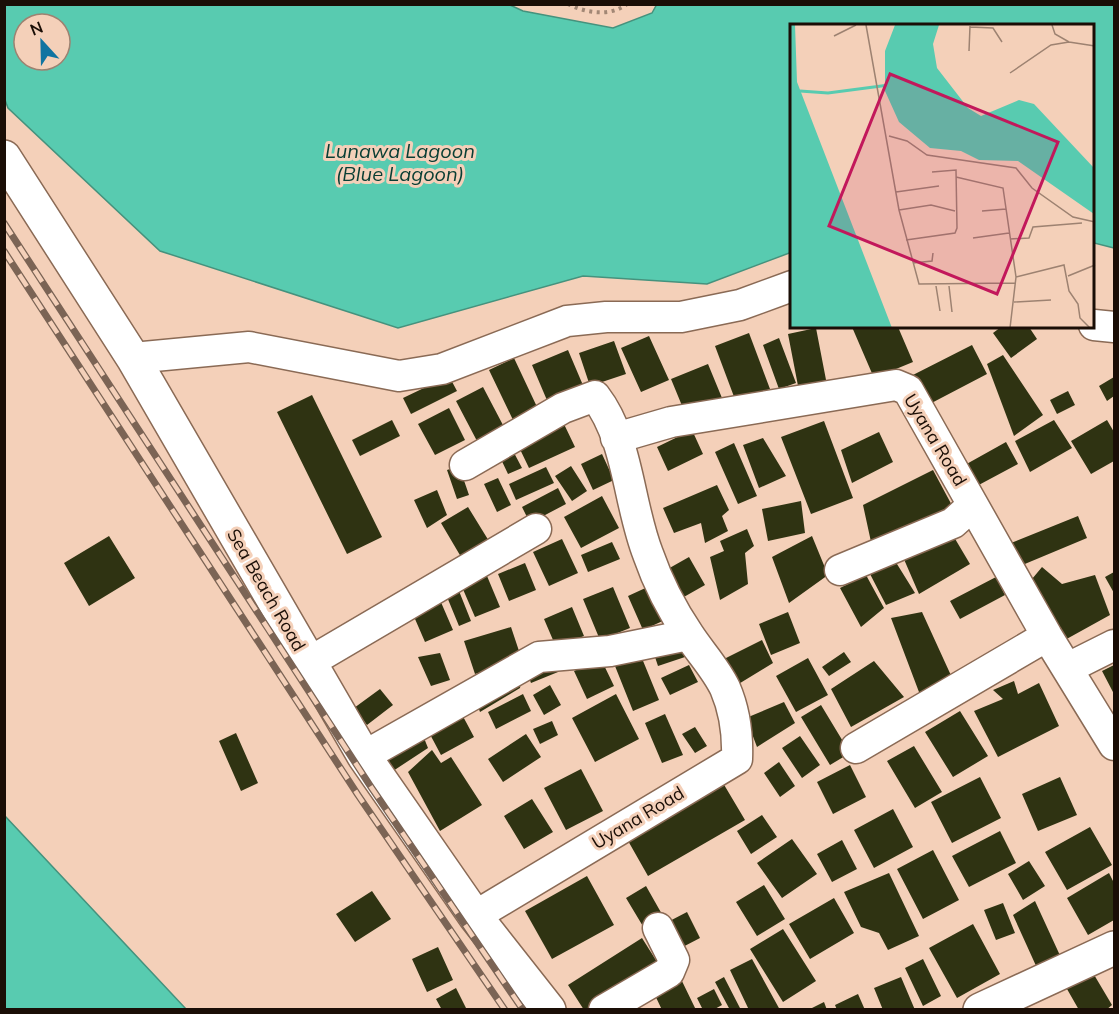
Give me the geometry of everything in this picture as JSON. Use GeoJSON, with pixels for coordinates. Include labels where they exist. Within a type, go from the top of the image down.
{"type":"FeatureCollection","features":[{"type":"Feature","properties":{"kind":"street","name":"Sea Beach Road"},"geometry":{"type":"LineString","coordinates":[[7,161],[133,358],[364,756],[475,916],[549,1010]]}},
{"type":"Feature","properties":{"kind":"street"},"geometry":{"type":"LineString","coordinates":[[133,358],[249,347],[399,375],[442,369],[567,321],[606,316],[681,317],[740,305],[790,287]]}},
{"type":"Feature","properties":{"kind":"street"},"geometry":{"type":"LineString","coordinates":[[1095,325],[1114,327]]}},
{"type":"Feature","properties":{"kind":"street","name":"Uyana Road"},"geometry":{"type":"LineString","coordinates":[[475,916],[737,759],[738,729],[724,687],[664,594],[646,552],[619,448],[671,422],[896,385],[908,390],[1047,636],[1114,745]]}},
{"type":"Feature","properties":{"kind":"street"},"geometry":{"type":"LineString","coordinates":[[465,465],[563,408],[595,396],[608,412],[619,448]]}},
{"type":"Feature","properties":{"kind":"street"},"geometry":{"type":"LineString","coordinates":[[840,570],[953,523],[973,505]]}},
{"type":"Feature","properties":{"kind":"street"},"geometry":{"type":"LineString","coordinates":[[308,663],[536,529]]}},
{"type":"Feature","properties":{"kind":"street"},"geometry":{"type":"LineString","coordinates":[[364,756],[538,657],[610,651],[688,634]]}},
{"type":"Feature","properties":{"kind":"street"},"geometry":{"type":"LineString","coordinates":[[856,748],[1047,636]]}},
{"type":"Feature","properties":{"kind":"street"},"geometry":{"type":"LineString","coordinates":[[1068,668],[1114,645]]}},
{"type":"Feature","properties":{"kind":"street"},"geometry":{"type":"LineString","coordinates":[[604,1010],[669,972],[674,960],[658,928]]}},
{"type":"Feature","properties":{"kind":"street"},"geometry":{"type":"LineString","coordinates":[[980,1010],[1114,948]]}},
{"type":"Feature","properties":{"kind":"path"},"geometry":{"type":"LineString","coordinates":[[568,4],[580,10],[602,13],[623,8],[627,4]]}},
{"type":"Feature","properties":{"kind":"water","name":"Lunawa Lagoon (Blue Lagoon)"},"geometry":{"type":"Polygon","coordinates":[[[657,4],[1114,5],[1114,248],[1095,243],[1095,24],[790,24],[790,253],[707,284],[583,276],[398,328],[160,251],[8,108],[5,100],[5,5],[510,5],[523,11],[613,28],[652,13],[657,4]]]}},
{"type":"Feature","properties":{"kind":"water"},"geometry":{"type":"Polygon","coordinates":[[[5,816],[186,1009],[5,1009],[5,816]]]}},
{"type":"Feature","properties":{"kind":"building"},"geometry":{"type":"Polygon","coordinates":[[[816,328],[827,385],[799,391],[788,334],[816,328]]]}},
{"type":"Feature","properties":{"kind":"building"},"geometry":{"type":"Polygon","coordinates":[[[852,328],[898,328],[913,362],[874,378],[852,328]]]}},
{"type":"Feature","properties":{"kind":"building"},"geometry":{"type":"Polygon","coordinates":[[[1000,328],[1030,328],[1037,339],[1011,358],[993,333],[1000,328]]]}},
{"type":"Feature","properties":{"kind":"building"},"geometry":{"type":"Polygon","coordinates":[[[749,333],[770,389],[736,402],[715,346],[749,333]]]}},
{"type":"Feature","properties":{"kind":"building"},"geometry":{"type":"Polygon","coordinates":[[[649,336],[669,380],[641,392],[621,348],[649,336]]]}},
{"type":"Feature","properties":{"kind":"building"},"geometry":{"type":"Polygon","coordinates":[[[779,338],[796,383],[779,389],[763,345],[779,338]]]}},
{"type":"Feature","properties":{"kind":"building"},"geometry":{"type":"Polygon","coordinates":[[[614,341],[626,374],[590,386],[579,353],[614,341]]]}},
{"type":"Feature","properties":{"kind":"building"},"geometry":{"type":"Polygon","coordinates":[[[972,345],[987,374],[922,408],[907,378],[972,345]]]}},
{"type":"Feature","properties":{"kind":"building"},"geometry":{"type":"Polygon","coordinates":[[[568,350],[585,390],[549,405],[532,365],[568,350]]]}},
{"type":"Feature","properties":{"kind":"building"},"geometry":{"type":"Polygon","coordinates":[[[1003,355],[1043,415],[1014,436],[987,364],[1003,355]]]}},
{"type":"Feature","properties":{"kind":"building"},"geometry":{"type":"Polygon","coordinates":[[[514,358],[538,409],[513,420],[489,370],[514,358]]]}},
{"type":"Feature","properties":{"kind":"building"},"geometry":{"type":"Polygon","coordinates":[[[708,364],[722,398],[685,413],[671,379],[708,364]]]}},
{"type":"Feature","properties":{"kind":"building"},"geometry":{"type":"Polygon","coordinates":[[[449,376],[457,391],[411,414],[403,398],[449,376]]]}},
{"type":"Feature","properties":{"kind":"building"},"geometry":{"type":"Polygon","coordinates":[[[1114,377],[1114,396],[1107,401],[1099,386],[1114,377]]]}},
{"type":"Feature","properties":{"kind":"building"},"geometry":{"type":"Polygon","coordinates":[[[483,387],[504,427],[477,441],[456,401],[483,387]]]}},
{"type":"Feature","properties":{"kind":"building"},"geometry":{"type":"Polygon","coordinates":[[[1068,391],[1075,405],[1057,414],[1050,400],[1068,391]]]}},
{"type":"Feature","properties":{"kind":"building"},"geometry":{"type":"Polygon","coordinates":[[[312,395],[382,537],[347,554],[277,412],[312,395]]]}},
{"type":"Feature","properties":{"kind":"building"},"geometry":{"type":"Polygon","coordinates":[[[449,408],[465,440],[435,455],[418,424],[449,408]]]}},
{"type":"Feature","properties":{"kind":"building"},"geometry":{"type":"Polygon","coordinates":[[[392,420],[400,436],[360,456],[352,440],[392,420]]]}},
{"type":"Feature","properties":{"kind":"building"},"geometry":{"type":"Polygon","coordinates":[[[1054,420],[1072,448],[1030,472],[1015,441],[1054,420]]]}},
{"type":"Feature","properties":{"kind":"building"},"geometry":{"type":"Polygon","coordinates":[[[1107,420],[1114,432],[1114,461],[1091,474],[1071,441],[1107,420]]]}},
{"type":"Feature","properties":{"kind":"building"},"geometry":{"type":"Polygon","coordinates":[[[824,421],[853,498],[811,514],[781,437],[824,421]]]}},
{"type":"Feature","properties":{"kind":"building"},"geometry":{"type":"Polygon","coordinates":[[[563,422],[575,447],[529,468],[517,443],[563,422]]]}},
{"type":"Feature","properties":{"kind":"building"},"geometry":{"type":"Polygon","coordinates":[[[692,430],[703,454],[668,471],[657,447],[692,430]]]}},
{"type":"Feature","properties":{"kind":"building"},"geometry":{"type":"Polygon","coordinates":[[[879,432],[893,462],[852,483],[841,450],[879,432]]]}},
{"type":"Feature","properties":{"kind":"building"},"geometry":{"type":"Polygon","coordinates":[[[763,438],[786,476],[759,488],[743,445],[763,438]]]}},
{"type":"Feature","properties":{"kind":"building"},"geometry":{"type":"Polygon","coordinates":[[[1006,442],[1018,464],[975,487],[963,466],[1006,442]]]}},
{"type":"Feature","properties":{"kind":"building"},"geometry":{"type":"Polygon","coordinates":[[[734,443],[757,496],[738,504],[715,452],[734,443]]]}},
{"type":"Feature","properties":{"kind":"building"},"geometry":{"type":"Polygon","coordinates":[[[512,449],[522,468],[508,474],[499,455],[512,449]]]}},
{"type":"Feature","properties":{"kind":"building"},"geometry":{"type":"Polygon","coordinates":[[[602,454],[614,480],[593,490],[581,464],[602,454]]]}},
{"type":"Feature","properties":{"kind":"building"},"geometry":{"type":"Polygon","coordinates":[[[459,466],[469,495],[457,499],[447,470],[459,466]]]}},
{"type":"Feature","properties":{"kind":"building"},"geometry":{"type":"Polygon","coordinates":[[[571,466],[587,491],[572,501],[555,476],[571,466]]]}},
{"type":"Feature","properties":{"kind":"building"},"geometry":{"type":"Polygon","coordinates":[[[546,467],[554,483],[516,500],[509,484],[546,467]]]}},
{"type":"Feature","properties":{"kind":"building"},"geometry":{"type":"Polygon","coordinates":[[[933,470],[955,511],[873,551],[863,505],[933,470]]]}},
{"type":"Feature","properties":{"kind":"building"},"geometry":{"type":"Polygon","coordinates":[[[498,478],[511,505],[497,512],[484,484],[498,478]]]}},
{"type":"Feature","properties":{"kind":"building"},"geometry":{"type":"Polygon","coordinates":[[[717,485],[729,510],[722,516],[728,531],[705,543],[701,523],[674,533],[663,508],[717,485]]]}},
{"type":"Feature","properties":{"kind":"building"},"geometry":{"type":"Polygon","coordinates":[[[558,488],[566,504],[530,523],[522,507],[558,488]]]}},
{"type":"Feature","properties":{"kind":"building"},"geometry":{"type":"Polygon","coordinates":[[[437,490],[447,515],[427,528],[414,500],[437,490]]]}},
{"type":"Feature","properties":{"kind":"building"},"geometry":{"type":"Polygon","coordinates":[[[602,496],[619,528],[581,548],[564,517],[602,496]]]}},
{"type":"Feature","properties":{"kind":"building"},"geometry":{"type":"Polygon","coordinates":[[[801,501],[805,533],[768,541],[762,509],[801,501]]]}},
{"type":"Feature","properties":{"kind":"building"},"geometry":{"type":"Polygon","coordinates":[[[468,507],[492,546],[464,562],[441,523],[468,507]]]}},
{"type":"Feature","properties":{"kind":"building"},"geometry":{"type":"Polygon","coordinates":[[[1078,516],[1087,538],[1020,566],[1011,543],[1078,516]]]}},
{"type":"Feature","properties":{"kind":"building"},"geometry":{"type":"Polygon","coordinates":[[[747,529],[754,546],[745,553],[748,584],[720,600],[710,557],[724,551],[720,541],[747,529]]]}},
{"type":"Feature","properties":{"kind":"building"},"geometry":{"type":"Polygon","coordinates":[[[951,532],[970,564],[919,594],[903,557],[951,532]]]}},
{"type":"Feature","properties":{"kind":"building"},"geometry":{"type":"Polygon","coordinates":[[[109,536],[135,578],[89,606],[64,563],[109,536]]]}},
{"type":"Feature","properties":{"kind":"building"},"geometry":{"type":"Polygon","coordinates":[[[812,536],[828,575],[789,603],[772,557],[812,536]]]}},
{"type":"Feature","properties":{"kind":"building"},"geometry":{"type":"Polygon","coordinates":[[[562,539],[578,573],[549,586],[533,552],[562,539]]]}},
{"type":"Feature","properties":{"kind":"building"},"geometry":{"type":"Polygon","coordinates":[[[612,542],[620,559],[588,572],[581,555],[612,542]]]}},
{"type":"Feature","properties":{"kind":"building"},"geometry":{"type":"Polygon","coordinates":[[[892,556],[915,593],[886,605],[869,572],[892,556]]]}},
{"type":"Feature","properties":{"kind":"building"},"geometry":{"type":"Polygon","coordinates":[[[689,557],[705,585],[675,602],[659,574],[689,557]]]}},
{"type":"Feature","properties":{"kind":"building"},"geometry":{"type":"Polygon","coordinates":[[[525,563],[536,590],[509,601],[498,574],[525,563]]]}},
{"type":"Feature","properties":{"kind":"building"},"geometry":{"type":"Polygon","coordinates":[[[1042,567],[1062,584],[1095,575],[1110,615],[1063,641],[1027,585],[1042,567]]]}},
{"type":"Feature","properties":{"kind":"building"},"geometry":{"type":"Polygon","coordinates":[[[1114,572],[1114,593],[1105,577],[1114,572]]]}},
{"type":"Feature","properties":{"kind":"building"},"geometry":{"type":"Polygon","coordinates":[[[866,575],[884,608],[861,627],[840,588],[866,575]]]}},
{"type":"Feature","properties":{"kind":"building"},"geometry":{"type":"Polygon","coordinates":[[[487,576],[500,607],[475,617],[462,587],[487,576]]]}},
{"type":"Feature","properties":{"kind":"building"},"geometry":{"type":"Polygon","coordinates":[[[996,577],[1005,595],[960,619],[950,601],[996,577]]]}},
{"type":"Feature","properties":{"kind":"building"},"geometry":{"type":"Polygon","coordinates":[[[652,585],[667,619],[643,630],[628,596],[652,585]]]}},
{"type":"Feature","properties":{"kind":"building"},"geometry":{"type":"Polygon","coordinates":[[[457,586],[471,621],[459,626],[445,592],[457,586]]]}},
{"type":"Feature","properties":{"kind":"building"},"geometry":{"type":"Polygon","coordinates":[[[613,587],[630,628],[600,640],[583,599],[613,587]]]}},
{"type":"Feature","properties":{"kind":"building"},"geometry":{"type":"Polygon","coordinates":[[[440,600],[453,630],[425,642],[412,612],[440,600]]]}},
{"type":"Feature","properties":{"kind":"building"},"geometry":{"type":"Polygon","coordinates":[[[572,607],[584,636],[556,647],[544,619],[572,607]]]}},
{"type":"Feature","properties":{"kind":"building"},"geometry":{"type":"Polygon","coordinates":[[[788,612],[800,643],[771,655],[759,624],[788,612]]]}},
{"type":"Feature","properties":{"kind":"building"},"geometry":{"type":"Polygon","coordinates":[[[922,612],[954,682],[922,700],[891,618],[922,612]]]}},
{"type":"Feature","properties":{"kind":"building"},"geometry":{"type":"Polygon","coordinates":[[[511,627],[522,660],[475,674],[464,641],[511,627]]]}},
{"type":"Feature","properties":{"kind":"building"},"geometry":{"type":"Polygon","coordinates":[[[762,640],[773,663],[732,688],[716,663],[762,640]]]}},
{"type":"Feature","properties":{"kind":"building"},"geometry":{"type":"Polygon","coordinates":[[[679,641],[685,657],[658,666],[653,651],[679,641]]]}},
{"type":"Feature","properties":{"kind":"building"},"geometry":{"type":"Polygon","coordinates":[[[639,651],[659,700],[633,711],[613,661],[639,651]]]}},
{"type":"Feature","properties":{"kind":"building"},"geometry":{"type":"Polygon","coordinates":[[[844,652],[851,662],[829,676],[822,667],[844,652]]]}},
{"type":"Feature","properties":{"kind":"building"},"geometry":{"type":"Polygon","coordinates":[[[440,653],[450,680],[431,686],[418,657],[440,653]]]}},
{"type":"Feature","properties":{"kind":"building"},"geometry":{"type":"Polygon","coordinates":[[[808,658],[828,695],[796,712],[776,676],[808,658]]]}},
{"type":"Feature","properties":{"kind":"building"},"geometry":{"type":"Polygon","coordinates":[[[552,659],[558,672],[531,683],[526,670],[552,659]]]}},
{"type":"Feature","properties":{"kind":"building"},"geometry":{"type":"Polygon","coordinates":[[[601,659],[614,686],[587,699],[574,671],[601,659]]]}},
{"type":"Feature","properties":{"kind":"building"},"geometry":{"type":"Polygon","coordinates":[[[874,661],[904,697],[851,727],[831,689],[874,661]]]}},
{"type":"Feature","properties":{"kind":"building"},"geometry":{"type":"Polygon","coordinates":[[[689,665],[698,682],[670,695],[661,678],[689,665]]]}},
{"type":"Feature","properties":{"kind":"building"},"geometry":{"type":"Polygon","coordinates":[[[1114,665],[1114,694],[1102,671],[1114,665]]]}},
{"type":"Feature","properties":{"kind":"building"},"geometry":{"type":"Polygon","coordinates":[[[522,675],[520,688],[480,712],[474,695],[522,675]]]}},
{"type":"Feature","properties":{"kind":"building"},"geometry":{"type":"Polygon","coordinates":[[[1014,681],[1018,694],[1039,683],[1059,726],[998,757],[974,711],[1003,699],[993,690],[1014,681]]]}},
{"type":"Feature","properties":{"kind":"building"},"geometry":{"type":"Polygon","coordinates":[[[550,685],[561,705],[544,715],[533,695],[550,685]]]}},
{"type":"Feature","properties":{"kind":"building"},"geometry":{"type":"Polygon","coordinates":[[[380,689],[393,705],[367,725],[354,708],[380,689]]]}},
{"type":"Feature","properties":{"kind":"building"},"geometry":{"type":"Polygon","coordinates":[[[523,694],[531,711],[496,729],[488,712],[523,694]]]}},
{"type":"Feature","properties":{"kind":"building"},"geometry":{"type":"Polygon","coordinates":[[[616,694],[639,739],[595,762],[572,718],[616,694]]]}},
{"type":"Feature","properties":{"kind":"building"},"geometry":{"type":"Polygon","coordinates":[[[784,702],[795,723],[757,747],[746,718],[784,702]]]}},
{"type":"Feature","properties":{"kind":"building"},"geometry":{"type":"Polygon","coordinates":[[[821,705],[850,753],[830,765],[801,717],[821,705]]]}},
{"type":"Feature","properties":{"kind":"building"},"geometry":{"type":"Polygon","coordinates":[[[458,707],[474,737],[441,755],[425,725],[458,707]]]}},
{"type":"Feature","properties":{"kind":"building"},"geometry":{"type":"Polygon","coordinates":[[[960,711],[988,756],[953,777],[925,732],[960,711]]]}},
{"type":"Feature","properties":{"kind":"building"},"geometry":{"type":"Polygon","coordinates":[[[665,714],[683,755],[662,763],[645,723],[665,714]]]}},
{"type":"Feature","properties":{"kind":"building"},"geometry":{"type":"Polygon","coordinates":[[[552,721],[558,735],[540,744],[533,729],[552,721]]]}},
{"type":"Feature","properties":{"kind":"building"},"geometry":{"type":"Polygon","coordinates":[[[695,727],[707,746],[695,753],[682,734],[695,727]]]}},
{"type":"Feature","properties":{"kind":"building"},"geometry":{"type":"Polygon","coordinates":[[[236,733],[258,783],[241,791],[219,741],[236,733]]]}},
{"type":"Feature","properties":{"kind":"building"},"geometry":{"type":"Polygon","coordinates":[[[422,733],[428,748],[393,771],[384,750],[422,733]]]}},
{"type":"Feature","properties":{"kind":"building"},"geometry":{"type":"Polygon","coordinates":[[[526,734],[541,757],[503,782],[488,759],[526,734]]]}},
{"type":"Feature","properties":{"kind":"building"},"geometry":{"type":"Polygon","coordinates":[[[800,736],[820,765],[802,778],[782,748],[800,736]]]}},
{"type":"Feature","properties":{"kind":"building"},"geometry":{"type":"Polygon","coordinates":[[[914,746],[942,792],[915,808],[887,761],[914,746]]]}},
{"type":"Feature","properties":{"kind":"building"},"geometry":{"type":"Polygon","coordinates":[[[432,750],[441,763],[451,757],[482,805],[440,831],[408,772],[432,750]]]}},
{"type":"Feature","properties":{"kind":"building"},"geometry":{"type":"Polygon","coordinates":[[[779,762],[795,786],[780,797],[764,773],[779,762]]]}},
{"type":"Feature","properties":{"kind":"building"},"geometry":{"type":"Polygon","coordinates":[[[850,765],[866,797],[833,814],[817,782],[850,765]]]}},
{"type":"Feature","properties":{"kind":"building"},"geometry":{"type":"Polygon","coordinates":[[[581,769],[603,811],[566,830],[544,788],[581,769]]]}},
{"type":"Feature","properties":{"kind":"building"},"geometry":{"type":"Polygon","coordinates":[[[980,777],[1001,818],[952,843],[931,802],[980,777]]]}},
{"type":"Feature","properties":{"kind":"building"},"geometry":{"type":"Polygon","coordinates":[[[1060,777],[1077,815],[1038,831],[1022,794],[1060,777]]]}},
{"type":"Feature","properties":{"kind":"building"},"geometry":{"type":"Polygon","coordinates":[[[723,783],[745,820],[648,876],[627,839],[723,783]]]}},
{"type":"Feature","properties":{"kind":"building"},"geometry":{"type":"Polygon","coordinates":[[[532,799],[553,832],[524,849],[504,816],[532,799]]]}},
{"type":"Feature","properties":{"kind":"building"},"geometry":{"type":"Polygon","coordinates":[[[893,809],[913,847],[874,868],[854,830],[893,809]]]}},
{"type":"Feature","properties":{"kind":"building"},"geometry":{"type":"Polygon","coordinates":[[[762,815],[777,837],[751,854],[737,831],[762,815]]]}},
{"type":"Feature","properties":{"kind":"building"},"geometry":{"type":"Polygon","coordinates":[[[1090,827],[1112,865],[1067,890],[1045,852],[1090,827]]]}},
{"type":"Feature","properties":{"kind":"building"},"geometry":{"type":"Polygon","coordinates":[[[1000,831],[1016,863],[969,887],[952,856],[1000,831]]]}},
{"type":"Feature","properties":{"kind":"building"},"geometry":{"type":"Polygon","coordinates":[[[792,839],[817,874],[782,898],[757,863],[792,839]]]}},
{"type":"Feature","properties":{"kind":"building"},"geometry":{"type":"Polygon","coordinates":[[[842,840],[857,869],[832,882],[817,854],[842,840]]]}},
{"type":"Feature","properties":{"kind":"building"},"geometry":{"type":"Polygon","coordinates":[[[933,850],[959,900],[923,919],[897,869],[933,850]]]}},
{"type":"Feature","properties":{"kind":"building"},"geometry":{"type":"Polygon","coordinates":[[[1029,861],[1045,886],[1023,900],[1008,874],[1029,861]]]}},
{"type":"Feature","properties":{"kind":"building"},"geometry":{"type":"Polygon","coordinates":[[[889,873],[919,936],[888,950],[879,933],[861,927],[844,892],[889,873]]]}},
{"type":"Feature","properties":{"kind":"building"},"geometry":{"type":"Polygon","coordinates":[[[1109,873],[1114,883],[1114,920],[1088,935],[1067,898],[1109,873]]]}},
{"type":"Feature","properties":{"kind":"building"},"geometry":{"type":"Polygon","coordinates":[[[587,876],[614,925],[552,959],[525,911],[587,876]]]}},
{"type":"Feature","properties":{"kind":"building"},"geometry":{"type":"Polygon","coordinates":[[[764,885],[785,919],[757,936],[736,902],[764,885]]]}},
{"type":"Feature","properties":{"kind":"building"},"geometry":{"type":"Polygon","coordinates":[[[646,886],[663,916],[644,928],[626,898],[646,886]]]}},
{"type":"Feature","properties":{"kind":"building"},"geometry":{"type":"Polygon","coordinates":[[[372,891],[391,919],[355,942],[336,914],[372,891]]]}},
{"type":"Feature","properties":{"kind":"building"},"geometry":{"type":"Polygon","coordinates":[[[834,898],[854,933],[810,959],[789,924],[834,898]]]}},
{"type":"Feature","properties":{"kind":"building"},"geometry":{"type":"Polygon","coordinates":[[[1035,901],[1063,962],[1037,968],[1013,915],[1035,901]]]}},
{"type":"Feature","properties":{"kind":"building"},"geometry":{"type":"Polygon","coordinates":[[[1003,903],[1015,933],[996,940],[984,910],[1003,903]]]}},
{"type":"Feature","properties":{"kind":"building"},"geometry":{"type":"Polygon","coordinates":[[[687,912],[700,938],[675,951],[662,925],[687,912]]]}},
{"type":"Feature","properties":{"kind":"building"},"geometry":{"type":"Polygon","coordinates":[[[973,924],[1000,974],[957,998],[929,948],[973,924]]]}},
{"type":"Feature","properties":{"kind":"building"},"geometry":{"type":"Polygon","coordinates":[[[783,929],[816,981],[783,1002],[750,949],[783,929]]]}},
{"type":"Feature","properties":{"kind":"building"},"geometry":{"type":"Polygon","coordinates":[[[642,938],[659,965],[590,1010],[584,1010],[568,985],[642,938]]]}},
{"type":"Feature","properties":{"kind":"building"},"geometry":{"type":"Polygon","coordinates":[[[438,947],[453,980],[427,992],[412,959],[438,947]]]}},
{"type":"Feature","properties":{"kind":"building"},"geometry":{"type":"Polygon","coordinates":[[[752,959],[780,1010],[749,1010],[730,970],[752,959]]]}},
{"type":"Feature","properties":{"kind":"building"},"geometry":{"type":"Polygon","coordinates":[[[923,959],[941,996],[923,1006],[905,968],[923,959]]]}},
{"type":"Feature","properties":{"kind":"building"},"geometry":{"type":"Polygon","coordinates":[[[1093,973],[1112,1005],[1106,1010],[1079,1010],[1067,989],[1093,973]]]}},
{"type":"Feature","properties":{"kind":"building"},"geometry":{"type":"Polygon","coordinates":[[[680,977],[696,1010],[662,1010],[653,991],[680,977]]]}},
{"type":"Feature","properties":{"kind":"building"},"geometry":{"type":"Polygon","coordinates":[[[724,977],[741,1010],[730,1010],[715,982],[724,977]]]}},
{"type":"Feature","properties":{"kind":"building"},"geometry":{"type":"Polygon","coordinates":[[[901,977],[915,1010],[883,1010],[874,988],[901,977]]]}},
{"type":"Feature","properties":{"kind":"building"},"geometry":{"type":"Polygon","coordinates":[[[456,988],[467,1010],[442,1010],[436,999],[456,988]]]}},
{"type":"Feature","properties":{"kind":"building"},"geometry":{"type":"Polygon","coordinates":[[[714,989],[722,1005],[713,1010],[703,1010],[697,998],[714,989]]]}},
{"type":"Feature","properties":{"kind":"building"},"geometry":{"type":"Polygon","coordinates":[[[858,994],[865,1010],[837,1010],[835,1005],[858,994]]]}},
{"type":"Feature","properties":{"kind":"building"},"geometry":{"type":"Polygon","coordinates":[[[824,1002],[827,1010],[808,1010],[824,1002]]]}},
{"type":"Feature","properties":{"kind":"railway"},"geometry":{"type":"LineString","coordinates":[[4,223],[371,787],[523,1010]]}},
{"type":"Feature","properties":{"kind":"railway"},"geometry":{"type":"LineString","coordinates":[[4,251],[358,795],[505,1010]]}}]}
